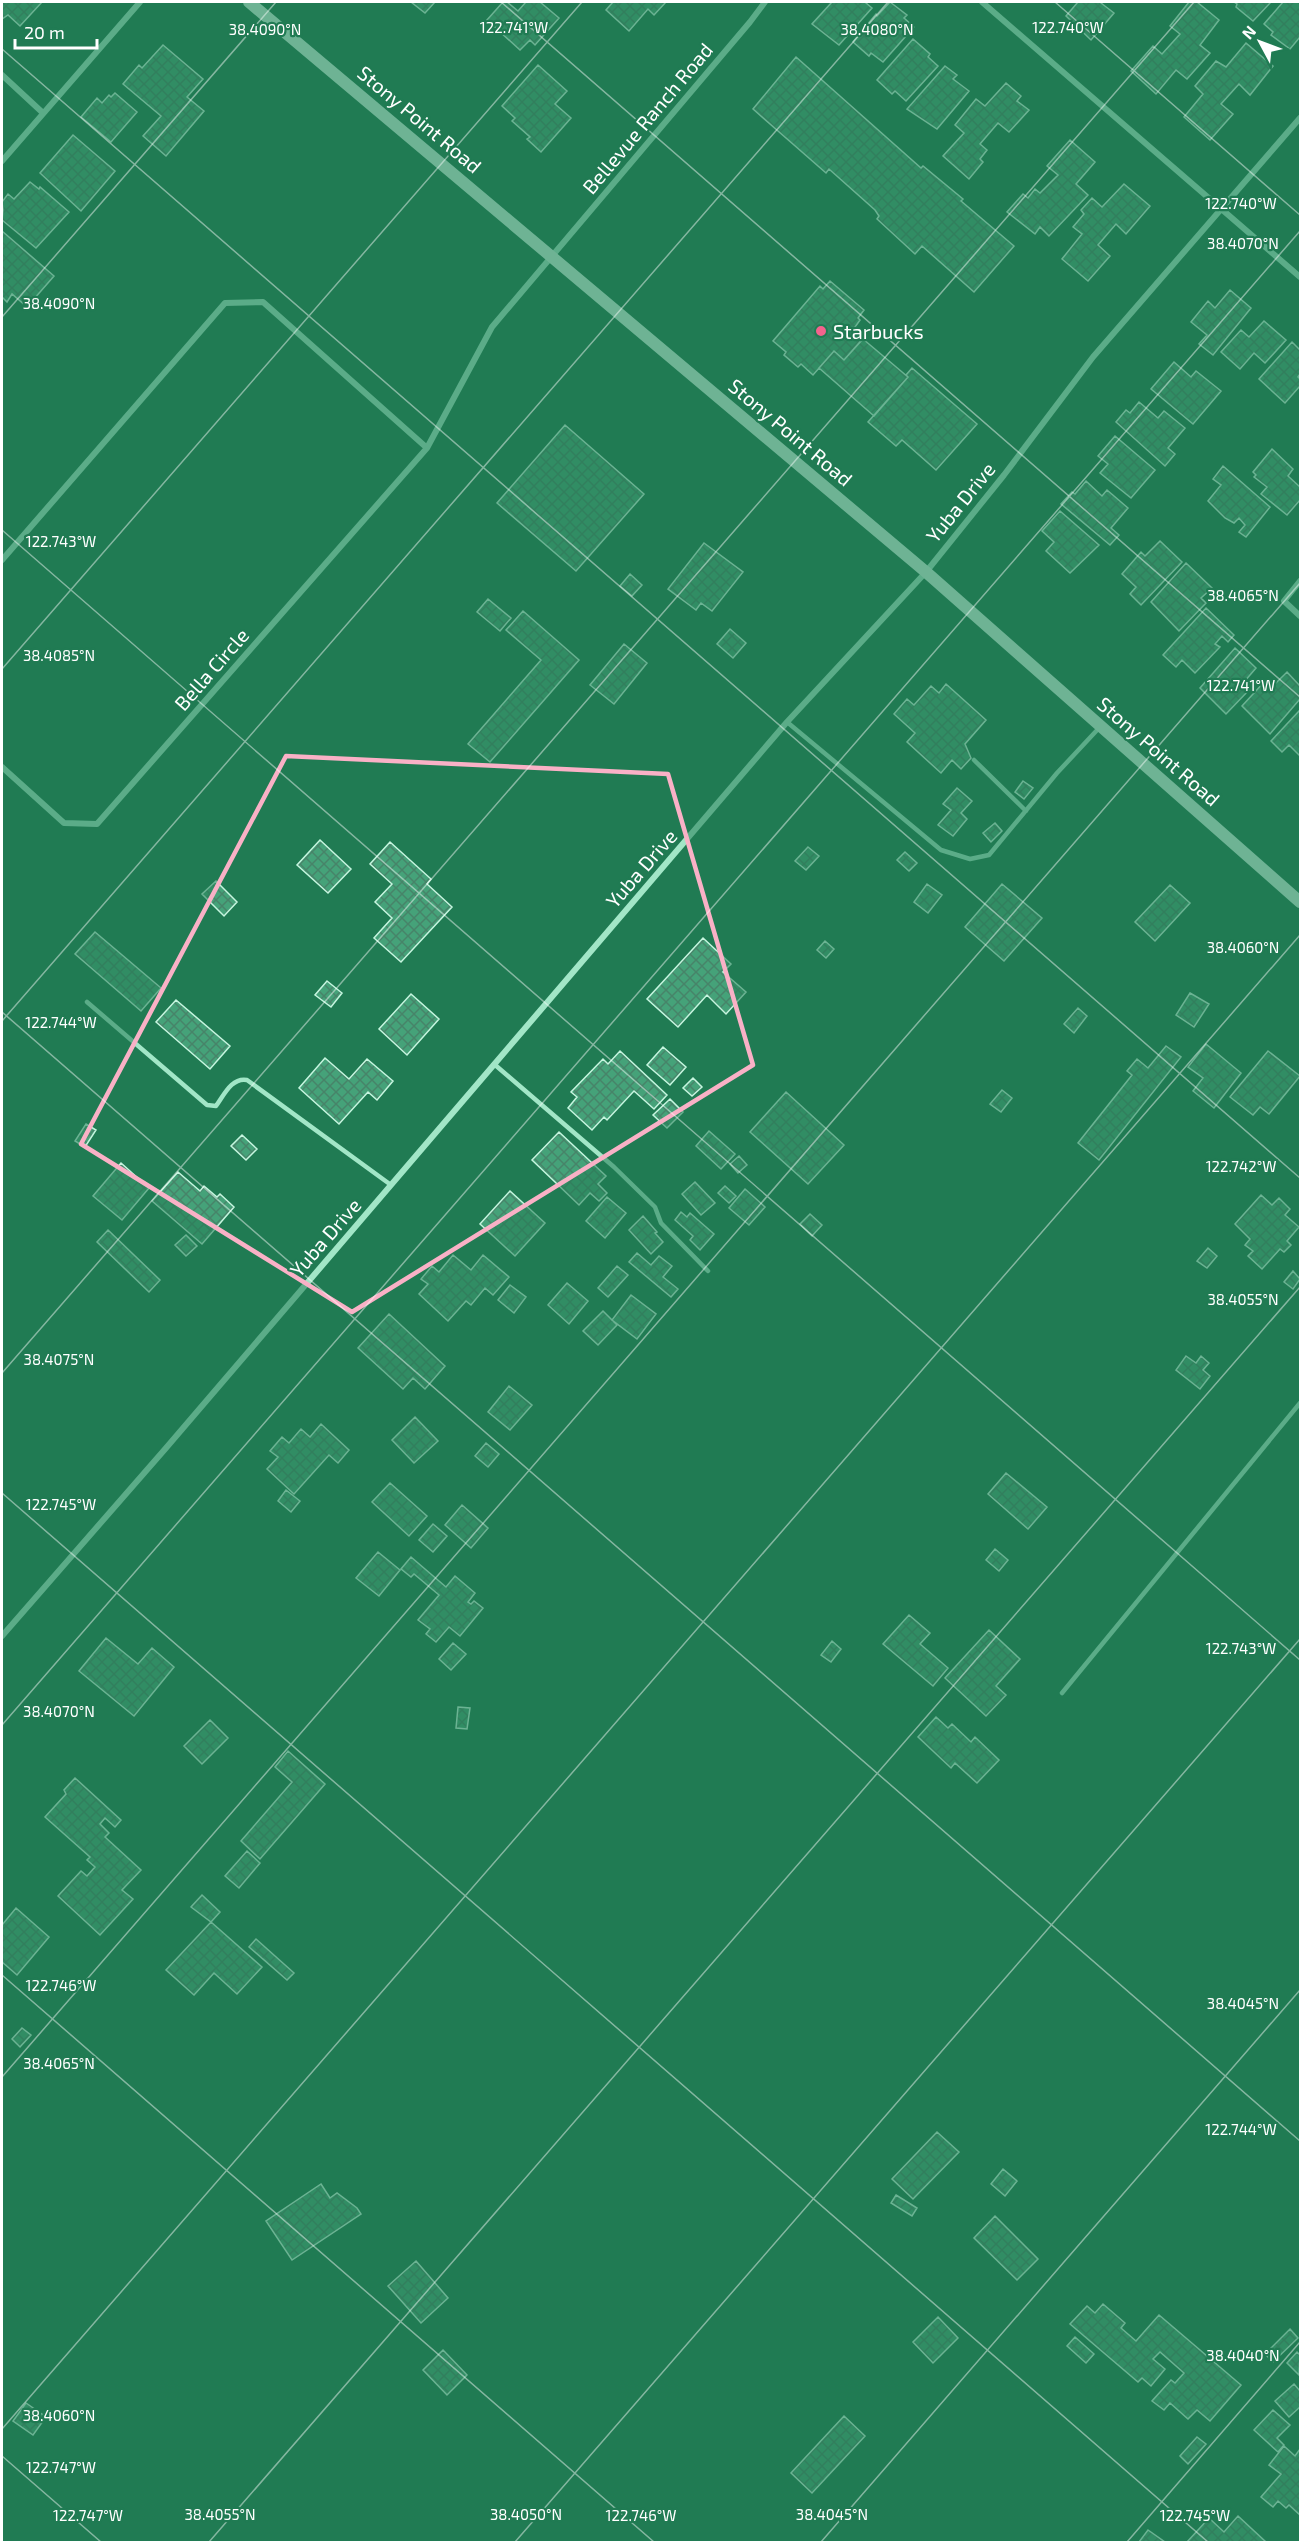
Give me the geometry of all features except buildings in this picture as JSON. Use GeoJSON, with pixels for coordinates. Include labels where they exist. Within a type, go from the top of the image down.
{"type":"FeatureCollection","features":[{"type":"Feature","properties":{"kind":"main road","name":"Stony Point Road"},"geometry":{"type":"LineString","coordinates":[[249,2],[926,572],[1300,902]]}},
{"type":"Feature","properties":{"kind":"street"},"geometry":{"type":"LineString","coordinates":[[2,161],[140,2]]}},
{"type":"Feature","properties":{"kind":"street","name":"Bellevue Ranch Road"},"geometry":{"type":"LineString","coordinates":[[552,255],[765,2]]}},
{"type":"Feature","properties":{"kind":"street"},"geometry":{"type":"LineString","coordinates":[[982,2],[1300,278]]}},
{"type":"Feature","properties":{"kind":"street"},"geometry":{"type":"LineString","coordinates":[[2,75],[43,113]]}},
{"type":"Feature","properties":{"kind":"street","name":"Yuba Drive"},"geometry":{"type":"LineString","coordinates":[[2,1636],[174,1439],[788,722],[926,572],[1004,475],[1086,365],[1300,118]]}},
{"type":"Feature","properties":{"kind":"street","name":"Bella Circle"},"geometry":{"type":"LineString","coordinates":[[2,767],[64,823],[97,824],[427,448],[492,327],[552,255]]}},
{"type":"Feature","properties":{"kind":"street"},"geometry":{"type":"LineString","coordinates":[[2,560],[225,303],[263,302],[427,448]]}},
{"type":"Feature","properties":{"kind":"street"},"geometry":{"type":"LineString","coordinates":[[1300,581],[1284,601],[1300,616]]}},
{"type":"Feature","properties":{"kind":"lane"},"geometry":{"type":"LineString","coordinates":[[788,722],[941,850],[970,859],[988,855],[1057,773],[1101,726]]}},
{"type":"Feature","properties":{"kind":"lane"},"geometry":{"type":"LineString","coordinates":[[974,760],[1026,811]]}},
{"type":"Feature","properties":{"kind":"lane"},"geometry":{"type":"LineString","coordinates":[[87,1002],[207,1105],[216,1106],[233,1082],[240,1079],[247,1080],[391,1185]]}},
{"type":"Feature","properties":{"kind":"lane"},"geometry":{"type":"LineString","coordinates":[[494,1064],[622,1174],[655,1207],[661,1223],[708,1271]]}},
{"type":"Feature","properties":{"kind":"lane"},"geometry":{"type":"LineString","coordinates":[[1062,1693],[1300,1403]]}},
{"type":"Feature","properties":{"kind":"highlighted area"},"geometry":{"type":"Polygon","coordinates":[[[286,756],[668,774],[753,1065],[352,1312],[81,1144],[286,756]]]}},
{"type":"Feature","properties":{"kind":"place","name":"Starbucks"},"geometry":{"type":"Point","coordinates":[821,331]}}]}
